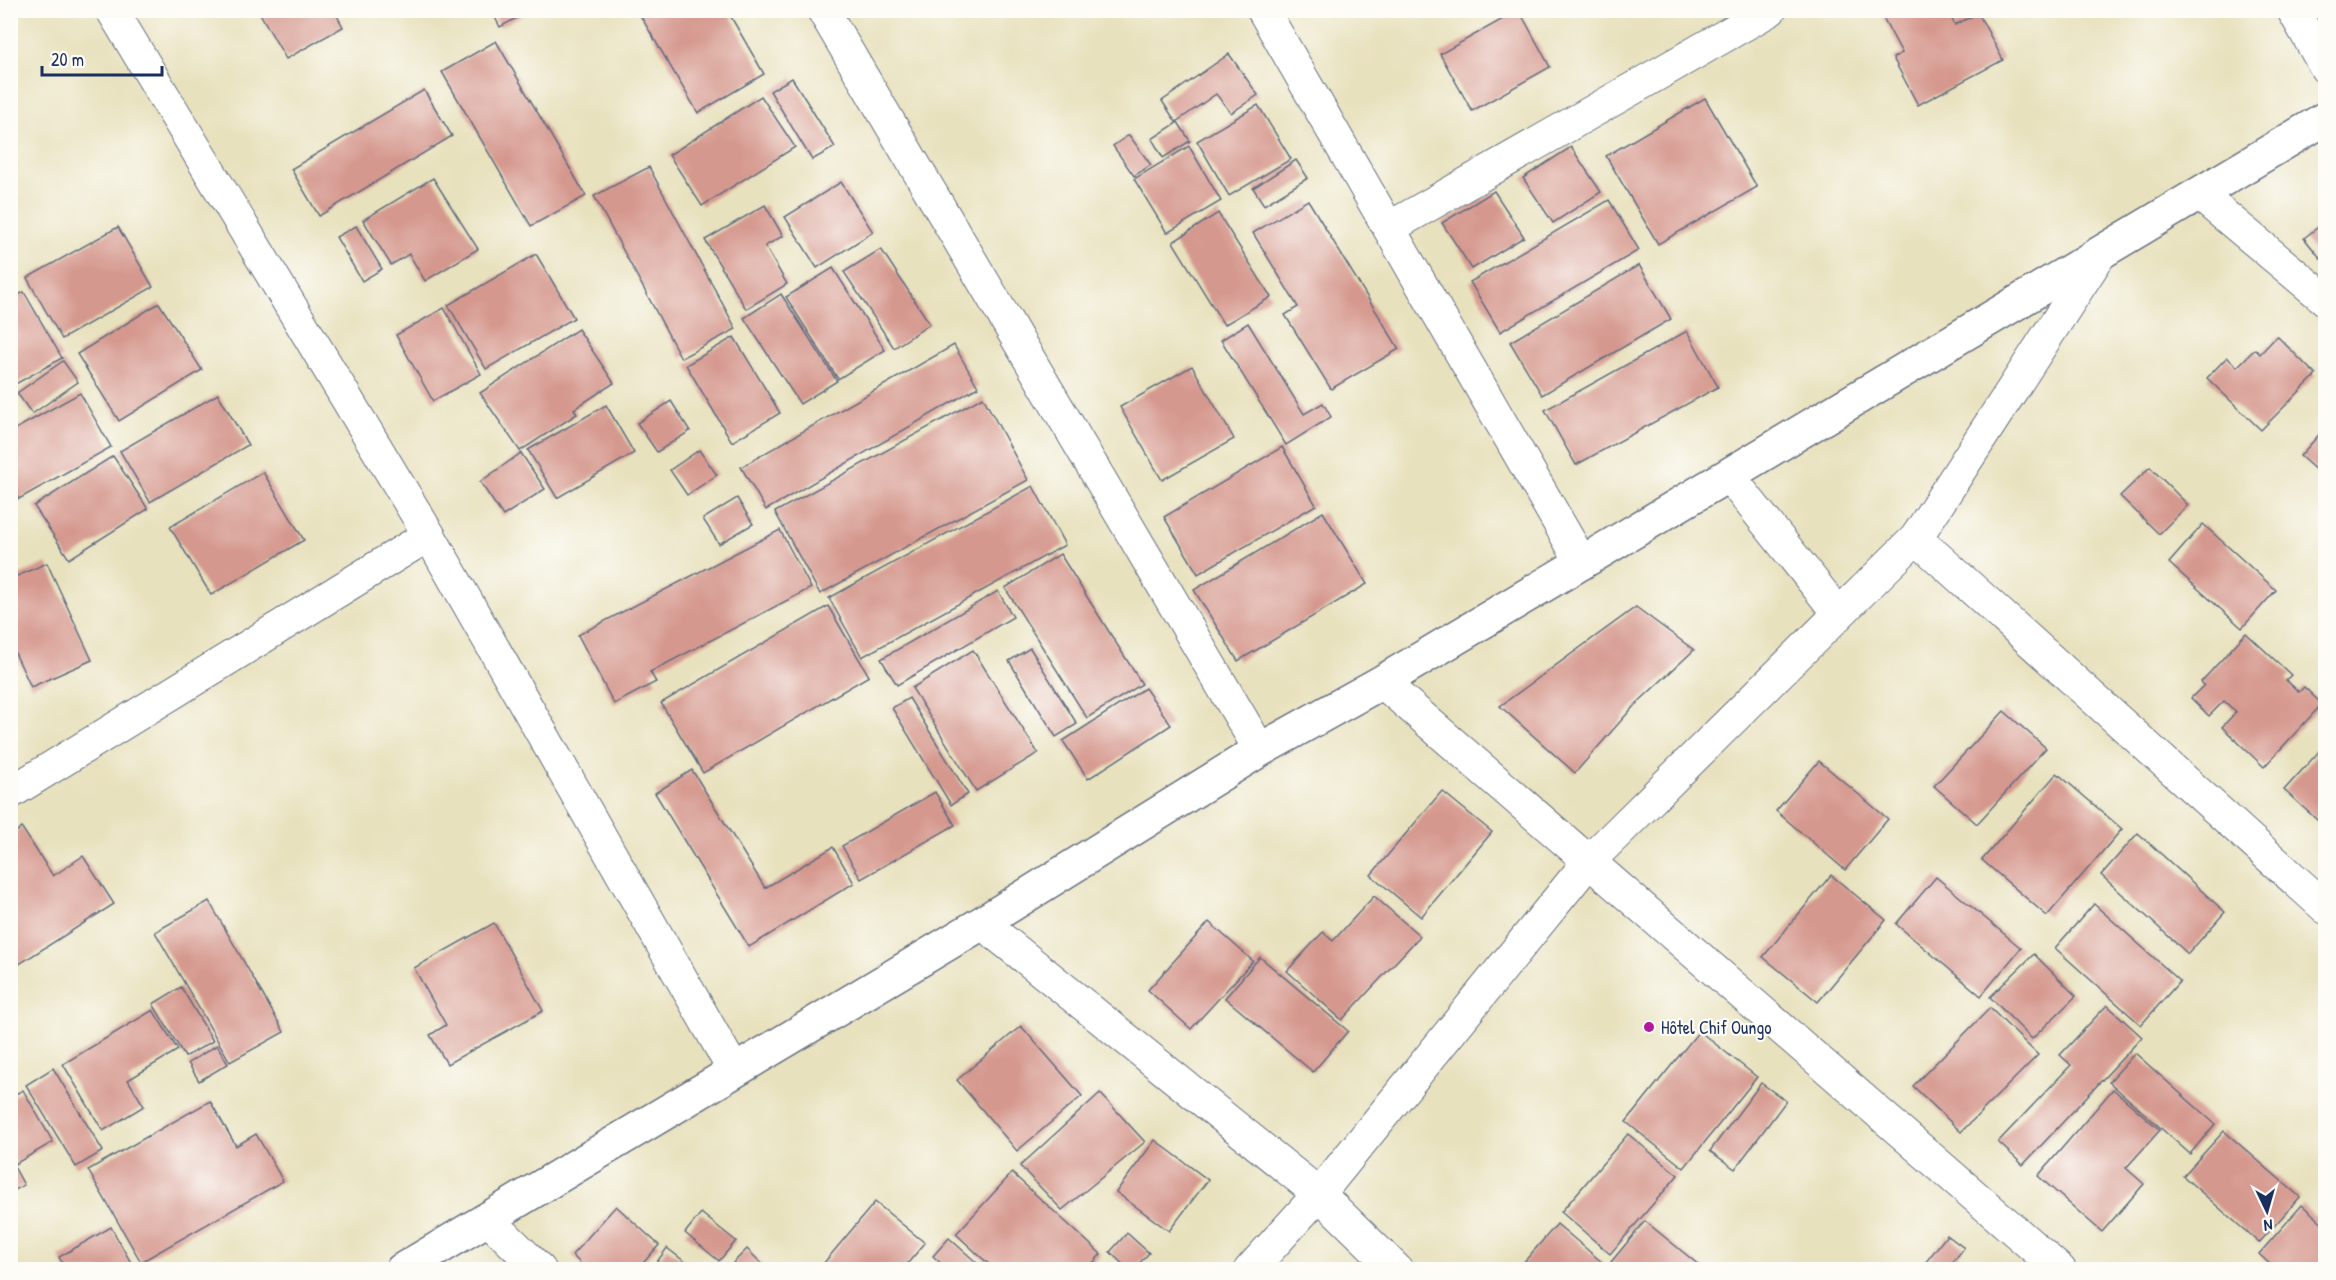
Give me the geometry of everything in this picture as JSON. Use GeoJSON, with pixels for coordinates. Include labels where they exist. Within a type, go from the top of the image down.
{"type":"FeatureCollection","features":[{"type":"Feature","properties":{"kind":"street"},"geometry":{"type":"LineString","coordinates":[[112,10],[429,535],[733,1070]]}},
{"type":"Feature","properties":{"kind":"street"},"geometry":{"type":"LineString","coordinates":[[823,10],[1260,750]]}},
{"type":"Feature","properties":{"kind":"street"},"geometry":{"type":"LineString","coordinates":[[1263,10],[1582,563]]}},
{"type":"Feature","properties":{"kind":"street"},"geometry":{"type":"LineString","coordinates":[[1389,228],[1770,10]]}},
{"type":"Feature","properties":{"kind":"street"},"geometry":{"type":"LineString","coordinates":[[2293,10],[2325,68]]}},
{"type":"Feature","properties":{"kind":"street"},"geometry":{"type":"LineString","coordinates":[[402,1269],[489,1220],[733,1070],[982,923],[1260,750],[1382,682],[2325,118]]}},
{"type":"Feature","properties":{"kind":"street"},"geometry":{"type":"LineString","coordinates":[[2199,195],[2325,300]]}},
{"type":"Feature","properties":{"kind":"street"},"geometry":{"type":"LineString","coordinates":[[1250,1269],[1319,1194],[1589,861],[1916,538],[2101,253]]}},
{"type":"Feature","properties":{"kind":"street"},"geometry":{"type":"LineString","coordinates":[[1729,476],[1839,614]]}},
{"type":"Feature","properties":{"kind":"street"},"geometry":{"type":"LineString","coordinates":[[10,793],[429,535]]}},
{"type":"Feature","properties":{"kind":"street"},"geometry":{"type":"LineString","coordinates":[[1916,538],[2325,908]]}},
{"type":"Feature","properties":{"kind":"street"},"geometry":{"type":"LineString","coordinates":[[1382,682],[2060,1269]]}},
{"type":"Feature","properties":{"kind":"street"},"geometry":{"type":"LineString","coordinates":[[982,923],[1319,1194],[1397,1269]]}},
{"type":"Feature","properties":{"kind":"street"},"geometry":{"type":"LineString","coordinates":[[489,1220],[540,1269]]}},
{"type":"Feature","properties":{"kind":"building"},"geometry":{"type":"Polygon","coordinates":[[[258,10],[334,10],[343,27],[286,59],[258,10]]]}},
{"type":"Feature","properties":{"kind":"building"},"geometry":{"type":"Polygon","coordinates":[[[491,10],[532,10],[500,27],[491,10]]]}},
{"type":"Feature","properties":{"kind":"building"},"geometry":{"type":"Polygon","coordinates":[[[637,10],[727,10],[764,74],[698,113],[637,10]]]}},
{"type":"Feature","properties":{"kind":"building"},"geometry":{"type":"Polygon","coordinates":[[[1519,10],[1550,67],[1472,111],[1440,54],[1519,10]]]}},
{"type":"Feature","properties":{"kind":"building"},"geometry":{"type":"Polygon","coordinates":[[[1879,10],[1947,10],[1955,25],[1978,13],[2003,60],[1918,105],[1893,58],[1902,53],[1879,10]]]}},
{"type":"Feature","properties":{"kind":"building"},"geometry":{"type":"Polygon","coordinates":[[[496,41],[586,196],[531,226],[442,72],[496,41]]]}},
{"type":"Feature","properties":{"kind":"building"},"geometry":{"type":"Polygon","coordinates":[[[1229,54],[1258,95],[1231,113],[1216,94],[1176,122],[1162,101],[1229,54]]]}},
{"type":"Feature","properties":{"kind":"building"},"geometry":{"type":"Polygon","coordinates":[[[792,78],[835,147],[812,160],[770,91],[792,78]]]}},
{"type":"Feature","properties":{"kind":"building"},"geometry":{"type":"Polygon","coordinates":[[[424,90],[452,136],[319,216],[291,169],[424,90]]]}},
{"type":"Feature","properties":{"kind":"building"},"geometry":{"type":"Polygon","coordinates":[[[761,96],[795,147],[702,206],[669,155],[761,96]]]}},
{"type":"Feature","properties":{"kind":"building"},"geometry":{"type":"Polygon","coordinates":[[[1705,98],[1757,187],[1658,244],[1606,156],[1705,98]]]}},
{"type":"Feature","properties":{"kind":"building"},"geometry":{"type":"Polygon","coordinates":[[[1258,105],[1291,159],[1229,196],[1197,141],[1258,105]]]}},
{"type":"Feature","properties":{"kind":"building"},"geometry":{"type":"Polygon","coordinates":[[[1178,122],[1190,141],[1163,158],[1152,139],[1178,122]]]}},
{"type":"Feature","properties":{"kind":"building"},"geometry":{"type":"Polygon","coordinates":[[[1129,135],[1151,165],[1134,176],[1113,146],[1129,135]]]}},
{"type":"Feature","properties":{"kind":"building"},"geometry":{"type":"Polygon","coordinates":[[[1189,146],[1221,201],[1167,233],[1134,179],[1189,146]]]}},
{"type":"Feature","properties":{"kind":"building"},"geometry":{"type":"Polygon","coordinates":[[[1571,147],[1601,192],[1553,223],[1523,178],[1571,147]]]}},
{"type":"Feature","properties":{"kind":"building"},"geometry":{"type":"Polygon","coordinates":[[[1296,160],[1308,178],[1264,205],[1253,188],[1296,160]]]}},
{"type":"Feature","properties":{"kind":"building"},"geometry":{"type":"Polygon","coordinates":[[[649,167],[736,329],[681,358],[594,196],[649,167]]]}},
{"type":"Feature","properties":{"kind":"building"},"geometry":{"type":"Polygon","coordinates":[[[433,178],[478,249],[425,281],[409,254],[391,265],[363,220],[433,178]]]}},
{"type":"Feature","properties":{"kind":"building"},"geometry":{"type":"Polygon","coordinates":[[[841,182],[873,232],[817,268],[785,217],[841,182]]]}},
{"type":"Feature","properties":{"kind":"building"},"geometry":{"type":"Polygon","coordinates":[[[1494,191],[1524,237],[1472,269],[1442,223],[1494,191]]]}},
{"type":"Feature","properties":{"kind":"building"},"geometry":{"type":"Polygon","coordinates":[[[1308,200],[1399,349],[1331,389],[1285,315],[1298,307],[1253,233],[1308,200]]]}},
{"type":"Feature","properties":{"kind":"building"},"geometry":{"type":"Polygon","coordinates":[[[1609,200],[1639,250],[1500,332],[1470,282],[1609,200]]]}},
{"type":"Feature","properties":{"kind":"building"},"geometry":{"type":"Polygon","coordinates":[[[765,205],[783,236],[765,246],[787,284],[746,309],[705,240],[765,205]]]}},
{"type":"Feature","properties":{"kind":"building"},"geometry":{"type":"Polygon","coordinates":[[[1218,213],[1271,297],[1224,325],[1173,242],[1218,213]]]}},
{"type":"Feature","properties":{"kind":"building"},"geometry":{"type":"Polygon","coordinates":[[[2326,221],[2326,265],[2304,238],[2326,221]]]}},
{"type":"Feature","properties":{"kind":"building"},"geometry":{"type":"Polygon","coordinates":[[[356,226],[382,269],[362,281],[336,237],[356,226]]]}},
{"type":"Feature","properties":{"kind":"building"},"geometry":{"type":"Polygon","coordinates":[[[118,227],[153,287],[62,339],[27,278],[118,227]]]}},
{"type":"Feature","properties":{"kind":"building"},"geometry":{"type":"Polygon","coordinates":[[[881,249],[930,324],[894,348],[844,272],[881,249]]]}},
{"type":"Feature","properties":{"kind":"building"},"geometry":{"type":"Polygon","coordinates":[[[536,254],[574,318],[486,369],[448,305],[536,254]]]}},
{"type":"Feature","properties":{"kind":"building"},"geometry":{"type":"Polygon","coordinates":[[[1639,265],[1671,319],[1542,395],[1510,342],[1639,265]]]}},
{"type":"Feature","properties":{"kind":"building"},"geometry":{"type":"Polygon","coordinates":[[[833,268],[885,350],[838,379],[786,297],[833,268]]]}},
{"type":"Feature","properties":{"kind":"building"},"geometry":{"type":"Polygon","coordinates":[[[24,292],[62,358],[12,386],[10,299],[24,292]]]}},
{"type":"Feature","properties":{"kind":"building"},"geometry":{"type":"Polygon","coordinates":[[[781,294],[837,381],[800,404],[744,318],[781,294]]]}},
{"type":"Feature","properties":{"kind":"building"},"geometry":{"type":"Polygon","coordinates":[[[159,303],[202,370],[119,421],[77,354],[159,303]]]}},
{"type":"Feature","properties":{"kind":"building"},"geometry":{"type":"Polygon","coordinates":[[[444,308],[481,374],[433,401],[396,335],[444,308]]]}},
{"type":"Feature","properties":{"kind":"building"},"geometry":{"type":"Polygon","coordinates":[[[1248,323],[1304,414],[1323,403],[1331,417],[1286,445],[1221,340],[1248,323]]]}},
{"type":"Feature","properties":{"kind":"building"},"geometry":{"type":"Polygon","coordinates":[[[578,329],[614,383],[574,409],[577,414],[520,451],[480,393],[578,329]]]}},
{"type":"Feature","properties":{"kind":"building"},"geometry":{"type":"Polygon","coordinates":[[[1687,331],[1718,387],[1576,465],[1545,410],[1687,331]]]}},
{"type":"Feature","properties":{"kind":"building"},"geometry":{"type":"Polygon","coordinates":[[[2277,336],[2316,375],[2261,430],[2207,378],[2227,357],[2237,367],[2255,349],[2260,354],[2277,336]]]}},
{"type":"Feature","properties":{"kind":"building"},"geometry":{"type":"Polygon","coordinates":[[[734,337],[780,413],[732,442],[686,365],[734,337]]]}},
{"type":"Feature","properties":{"kind":"building"},"geometry":{"type":"Polygon","coordinates":[[[954,345],[978,387],[766,510],[741,467],[954,345]]]}},
{"type":"Feature","properties":{"kind":"building"},"geometry":{"type":"Polygon","coordinates":[[[63,361],[78,382],[32,414],[17,393],[63,361]]]}},
{"type":"Feature","properties":{"kind":"building"},"geometry":{"type":"Polygon","coordinates":[[[1192,366],[1234,439],[1162,480],[1120,407],[1192,366]]]}},
{"type":"Feature","properties":{"kind":"building"},"geometry":{"type":"Polygon","coordinates":[[[80,393],[111,447],[19,499],[10,483],[10,432],[80,393]]]}},
{"type":"Feature","properties":{"kind":"building"},"geometry":{"type":"Polygon","coordinates":[[[218,394],[248,445],[150,502],[120,451],[218,394]]]}},
{"type":"Feature","properties":{"kind":"building"},"geometry":{"type":"Polygon","coordinates":[[[983,397],[1028,480],[820,594],[775,512],[983,397]]]}},
{"type":"Feature","properties":{"kind":"building"},"geometry":{"type":"Polygon","coordinates":[[[671,401],[690,431],[657,452],[637,423],[671,401]]]}},
{"type":"Feature","properties":{"kind":"building"},"geometry":{"type":"Polygon","coordinates":[[[606,405],[634,453],[557,498],[528,450],[606,405]]]}},
{"type":"Feature","properties":{"kind":"building"},"geometry":{"type":"Polygon","coordinates":[[[2326,427],[2326,479],[2300,456],[2326,427]]]}},
{"type":"Feature","properties":{"kind":"building"},"geometry":{"type":"Polygon","coordinates":[[[1282,447],[1316,505],[1198,574],[1164,517],[1282,447]]]}},
{"type":"Feature","properties":{"kind":"building"},"geometry":{"type":"Polygon","coordinates":[[[699,450],[717,475],[687,495],[670,470],[699,450]]]}},
{"type":"Feature","properties":{"kind":"building"},"geometry":{"type":"Polygon","coordinates":[[[521,453],[545,489],[503,516],[480,482],[521,453]]]}},
{"type":"Feature","properties":{"kind":"building"},"geometry":{"type":"Polygon","coordinates":[[[113,456],[148,509],[69,559],[34,506],[113,456]]]}},
{"type":"Feature","properties":{"kind":"building"},"geometry":{"type":"Polygon","coordinates":[[[2150,467],[2188,505],[2159,534],[2120,496],[2150,467]]]}},
{"type":"Feature","properties":{"kind":"building"},"geometry":{"type":"Polygon","coordinates":[[[263,472],[304,540],[211,595],[170,527],[263,472]]]}},
{"type":"Feature","properties":{"kind":"building"},"geometry":{"type":"Polygon","coordinates":[[[1033,486],[1065,545],[862,657],[829,598],[1033,486]]]}},
{"type":"Feature","properties":{"kind":"building"},"geometry":{"type":"Polygon","coordinates":[[[737,498],[753,524],[719,544],[703,519],[737,498]]]}},
{"type":"Feature","properties":{"kind":"building"},"geometry":{"type":"Polygon","coordinates":[[[1323,512],[1367,584],[1238,661],[1194,590],[1323,512]]]}},
{"type":"Feature","properties":{"kind":"building"},"geometry":{"type":"Polygon","coordinates":[[[2203,524],[2276,590],[2242,628],[2169,563],[2203,524]]]}},
{"type":"Feature","properties":{"kind":"building"},"geometry":{"type":"Polygon","coordinates":[[[780,530],[811,588],[650,672],[656,682],[614,704],[578,635],[780,530]]]}},
{"type":"Feature","properties":{"kind":"building"},"geometry":{"type":"Polygon","coordinates":[[[1060,554],[1142,684],[1087,718],[1005,588],[1060,554]]]}},
{"type":"Feature","properties":{"kind":"building"},"geometry":{"type":"Polygon","coordinates":[[[47,563],[92,660],[31,687],[10,642],[10,579],[47,563]]]}},
{"type":"Feature","properties":{"kind":"building"},"geometry":{"type":"Polygon","coordinates":[[[998,591],[1013,617],[897,685],[881,659],[998,591]]]}},
{"type":"Feature","properties":{"kind":"building"},"geometry":{"type":"Polygon","coordinates":[[[828,606],[869,676],[703,773],[661,703],[828,606]]]}},
{"type":"Feature","properties":{"kind":"building"},"geometry":{"type":"Polygon","coordinates":[[[1636,607],[1694,650],[1634,706],[1575,773],[1500,706],[1636,607]]]}},
{"type":"Feature","properties":{"kind":"building"},"geometry":{"type":"Polygon","coordinates":[[[2246,633],[2291,675],[2286,680],[2299,692],[2304,687],[2322,704],[2264,767],[2222,727],[2236,712],[2224,701],[2209,716],[2191,698],[2204,685],[2201,682],[2246,633]]]}},
{"type":"Feature","properties":{"kind":"building"},"geometry":{"type":"Polygon","coordinates":[[[1030,648],[1077,724],[1056,737],[1009,661],[1030,648]]]}},
{"type":"Feature","properties":{"kind":"building"},"geometry":{"type":"Polygon","coordinates":[[[973,650],[1038,753],[976,791],[912,688],[973,650]]]}},
{"type":"Feature","properties":{"kind":"building"},"geometry":{"type":"Polygon","coordinates":[[[1145,688],[1171,725],[1088,779],[1063,741],[1145,688]]]}},
{"type":"Feature","properties":{"kind":"building"},"geometry":{"type":"Polygon","coordinates":[[[909,698],[968,794],[951,805],[892,708],[909,698]]]}},
{"type":"Feature","properties":{"kind":"building"},"geometry":{"type":"Polygon","coordinates":[[[2004,711],[2046,748],[1977,824],[1934,786],[2004,711]]]}},
{"type":"Feature","properties":{"kind":"building"},"geometry":{"type":"Polygon","coordinates":[[[2324,746],[2326,748],[2326,828],[2284,790],[2324,746]]]}},
{"type":"Feature","properties":{"kind":"building"},"geometry":{"type":"Polygon","coordinates":[[[1819,761],[1888,819],[1845,870],[1776,811],[1819,761]]]}},
{"type":"Feature","properties":{"kind":"building"},"geometry":{"type":"Polygon","coordinates":[[[692,770],[765,888],[833,847],[854,883],[749,947],[655,793],[692,770]]]}},
{"type":"Feature","properties":{"kind":"building"},"geometry":{"type":"Polygon","coordinates":[[[2057,773],[2122,829],[2047,916],[1982,860],[2057,773]]]}},
{"type":"Feature","properties":{"kind":"building"},"geometry":{"type":"Polygon","coordinates":[[[1442,791],[1492,832],[1421,917],[1371,875],[1442,791]]]}},
{"type":"Feature","properties":{"kind":"building"},"geometry":{"type":"Polygon","coordinates":[[[935,792],[955,825],[861,879],[842,846],[935,792]]]}},
{"type":"Feature","properties":{"kind":"building"},"geometry":{"type":"Polygon","coordinates":[[[22,828],[53,876],[83,856],[114,904],[10,970],[10,835],[22,828]]]}},
{"type":"Feature","properties":{"kind":"building"},"geometry":{"type":"Polygon","coordinates":[[[2138,833],[2225,912],[2188,954],[2101,875],[2138,833]]]}},
{"type":"Feature","properties":{"kind":"building"},"geometry":{"type":"Polygon","coordinates":[[[1831,875],[1886,920],[1818,1002],[1763,957],[1831,875]]]}},
{"type":"Feature","properties":{"kind":"building"},"geometry":{"type":"Polygon","coordinates":[[[1936,877],[2021,948],[1981,996],[1896,924],[1936,877]]]}},
{"type":"Feature","properties":{"kind":"building"},"geometry":{"type":"Polygon","coordinates":[[[1374,896],[1420,936],[1342,1020],[1287,971],[1323,932],[1333,941],[1374,896]]]}},
{"type":"Feature","properties":{"kind":"building"},"geometry":{"type":"Polygon","coordinates":[[[209,901],[284,1032],[230,1062],[155,932],[209,901]]]}},
{"type":"Feature","properties":{"kind":"building"},"geometry":{"type":"Polygon","coordinates":[[[2094,904],[2180,981],[2141,1025],[2055,948],[2094,904]]]}},
{"type":"Feature","properties":{"kind":"building"},"geometry":{"type":"Polygon","coordinates":[[[1209,922],[1253,961],[1191,1029],[1148,990],[1209,922]]]}},
{"type":"Feature","properties":{"kind":"building"},"geometry":{"type":"Polygon","coordinates":[[[494,923],[543,1011],[447,1064],[430,1035],[446,1025],[414,968],[494,923]]]}},
{"type":"Feature","properties":{"kind":"building"},"geometry":{"type":"Polygon","coordinates":[[[2034,954],[2076,996],[2032,1039],[1990,997],[2034,954]]]}},
{"type":"Feature","properties":{"kind":"building"},"geometry":{"type":"Polygon","coordinates":[[[1260,957],[1348,1031],[1313,1072],[1225,998],[1260,957]]]}},
{"type":"Feature","properties":{"kind":"building"},"geometry":{"type":"Polygon","coordinates":[[[181,987],[213,1041],[185,1057],[153,1004],[181,987]]]}},
{"type":"Feature","properties":{"kind":"building"},"geometry":{"type":"Polygon","coordinates":[[[2107,1005],[2142,1037],[2023,1165],[1998,1142],[2071,1065],[2060,1055],[2107,1005]]]}},
{"type":"Feature","properties":{"kind":"building"},"geometry":{"type":"Polygon","coordinates":[[[1990,1008],[2038,1055],[1961,1132],[1913,1086],[1990,1008]]]}},
{"type":"Feature","properties":{"kind":"building"},"geometry":{"type":"Polygon","coordinates":[[[153,1010],[178,1050],[128,1080],[144,1106],[103,1131],[63,1064],[153,1010]]]}},
{"type":"Feature","properties":{"kind":"building"},"geometry":{"type":"Polygon","coordinates":[[[1021,1026],[1082,1096],[1017,1151],[957,1080],[1021,1026]]]}},
{"type":"Feature","properties":{"kind":"building"},"geometry":{"type":"Polygon","coordinates":[[[1699,1031],[1757,1077],[1684,1168],[1626,1122],[1699,1031]]]}},
{"type":"Feature","properties":{"kind":"building"},"geometry":{"type":"Polygon","coordinates":[[[217,1045],[228,1064],[199,1081],[188,1063],[217,1045]]]}},
{"type":"Feature","properties":{"kind":"building"},"geometry":{"type":"Polygon","coordinates":[[[2135,1053],[2215,1124],[2190,1154],[2109,1082],[2135,1053]]]}},
{"type":"Feature","properties":{"kind":"building"},"geometry":{"type":"Polygon","coordinates":[[[53,1068],[103,1151],[76,1167],[26,1085],[53,1068]]]}},
{"type":"Feature","properties":{"kind":"building"},"geometry":{"type":"Polygon","coordinates":[[[1761,1083],[1786,1101],[1735,1169],[1710,1151],[1761,1083]]]}},
{"type":"Feature","properties":{"kind":"building"},"geometry":{"type":"Polygon","coordinates":[[[2113,1089],[2160,1130],[2126,1168],[2144,1184],[2102,1232],[2038,1176],[2113,1089]]]}},
{"type":"Feature","properties":{"kind":"building"},"geometry":{"type":"Polygon","coordinates":[[[23,1090],[53,1142],[13,1165],[24,1185],[10,1193],[10,1097],[23,1090]]]}},
{"type":"Feature","properties":{"kind":"building"},"geometry":{"type":"Polygon","coordinates":[[[1100,1093],[1145,1142],[1062,1210],[1020,1166],[1100,1093]]]}},
{"type":"Feature","properties":{"kind":"building"},"geometry":{"type":"Polygon","coordinates":[[[210,1101],[236,1146],[256,1134],[283,1181],[141,1262],[88,1170],[210,1101]]]}},
{"type":"Feature","properties":{"kind":"building"},"geometry":{"type":"Polygon","coordinates":[[[2224,1131],[2300,1197],[2259,1243],[2183,1176],[2224,1131]]]}},
{"type":"Feature","properties":{"kind":"building"},"geometry":{"type":"Polygon","coordinates":[[[1628,1134],[1678,1175],[1610,1254],[1561,1212],[1628,1134]]]}},
{"type":"Feature","properties":{"kind":"building"},"geometry":{"type":"Polygon","coordinates":[[[1155,1140],[1208,1180],[1169,1231],[1116,1192],[1155,1140]]]}},
{"type":"Feature","properties":{"kind":"building"},"geometry":{"type":"Polygon","coordinates":[[[1012,1173],[1101,1254],[1087,1270],[995,1270],[956,1234],[1012,1173]]]}},
{"type":"Feature","properties":{"kind":"building"},"geometry":{"type":"Polygon","coordinates":[[[875,1202],[925,1243],[902,1270],[818,1270],[875,1202]]]}},
{"type":"Feature","properties":{"kind":"building"},"geometry":{"type":"Polygon","coordinates":[[[2302,1205],[2326,1226],[2326,1270],[2276,1270],[2259,1254],[2302,1205]]]}},
{"type":"Feature","properties":{"kind":"building"},"geometry":{"type":"Polygon","coordinates":[[[616,1206],[659,1245],[637,1270],[587,1270],[572,1255],[616,1206]]]}},
{"type":"Feature","properties":{"kind":"building"},"geometry":{"type":"Polygon","coordinates":[[[701,1213],[736,1241],[719,1261],[685,1233],[701,1213]]]}},
{"type":"Feature","properties":{"kind":"building"},"geometry":{"type":"Polygon","coordinates":[[[1645,1221],[1705,1270],[1620,1270],[1611,1262],[1645,1221]]]}},
{"type":"Feature","properties":{"kind":"building"},"geometry":{"type":"Polygon","coordinates":[[[1557,1224],[1603,1263],[1597,1270],[1517,1270],[1557,1224]]]}},
{"type":"Feature","properties":{"kind":"building"},"geometry":{"type":"Polygon","coordinates":[[[111,1227],[135,1270],[66,1270],[59,1257],[111,1227]]]}},
{"type":"Feature","properties":{"kind":"building"},"geometry":{"type":"Polygon","coordinates":[[[1127,1233],[1149,1253],[1133,1270],[1129,1270],[1110,1252],[1127,1233]]]}},
{"type":"Feature","properties":{"kind":"building"},"geometry":{"type":"Polygon","coordinates":[[[1947,1235],[1964,1248],[1947,1270],[1934,1270],[1925,1263],[1947,1235]]]}},
{"type":"Feature","properties":{"kind":"building"},"geometry":{"type":"Polygon","coordinates":[[[949,1238],[985,1270],[948,1270],[933,1256],[949,1238]]]}},
{"type":"Feature","properties":{"kind":"building"},"geometry":{"type":"Polygon","coordinates":[[[667,1248],[689,1265],[685,1270],[651,1270],[667,1248]]]}},
{"type":"Feature","properties":{"kind":"building"},"geometry":{"type":"Polygon","coordinates":[[[747,1249],[768,1270],[740,1270],[733,1263],[747,1249]]]}},
{"type":"Feature","properties":{"kind":"place","name":"Hôtel Chif Oungo"},"geometry":{"type":"Point","coordinates":[1649,1027]}}]}
